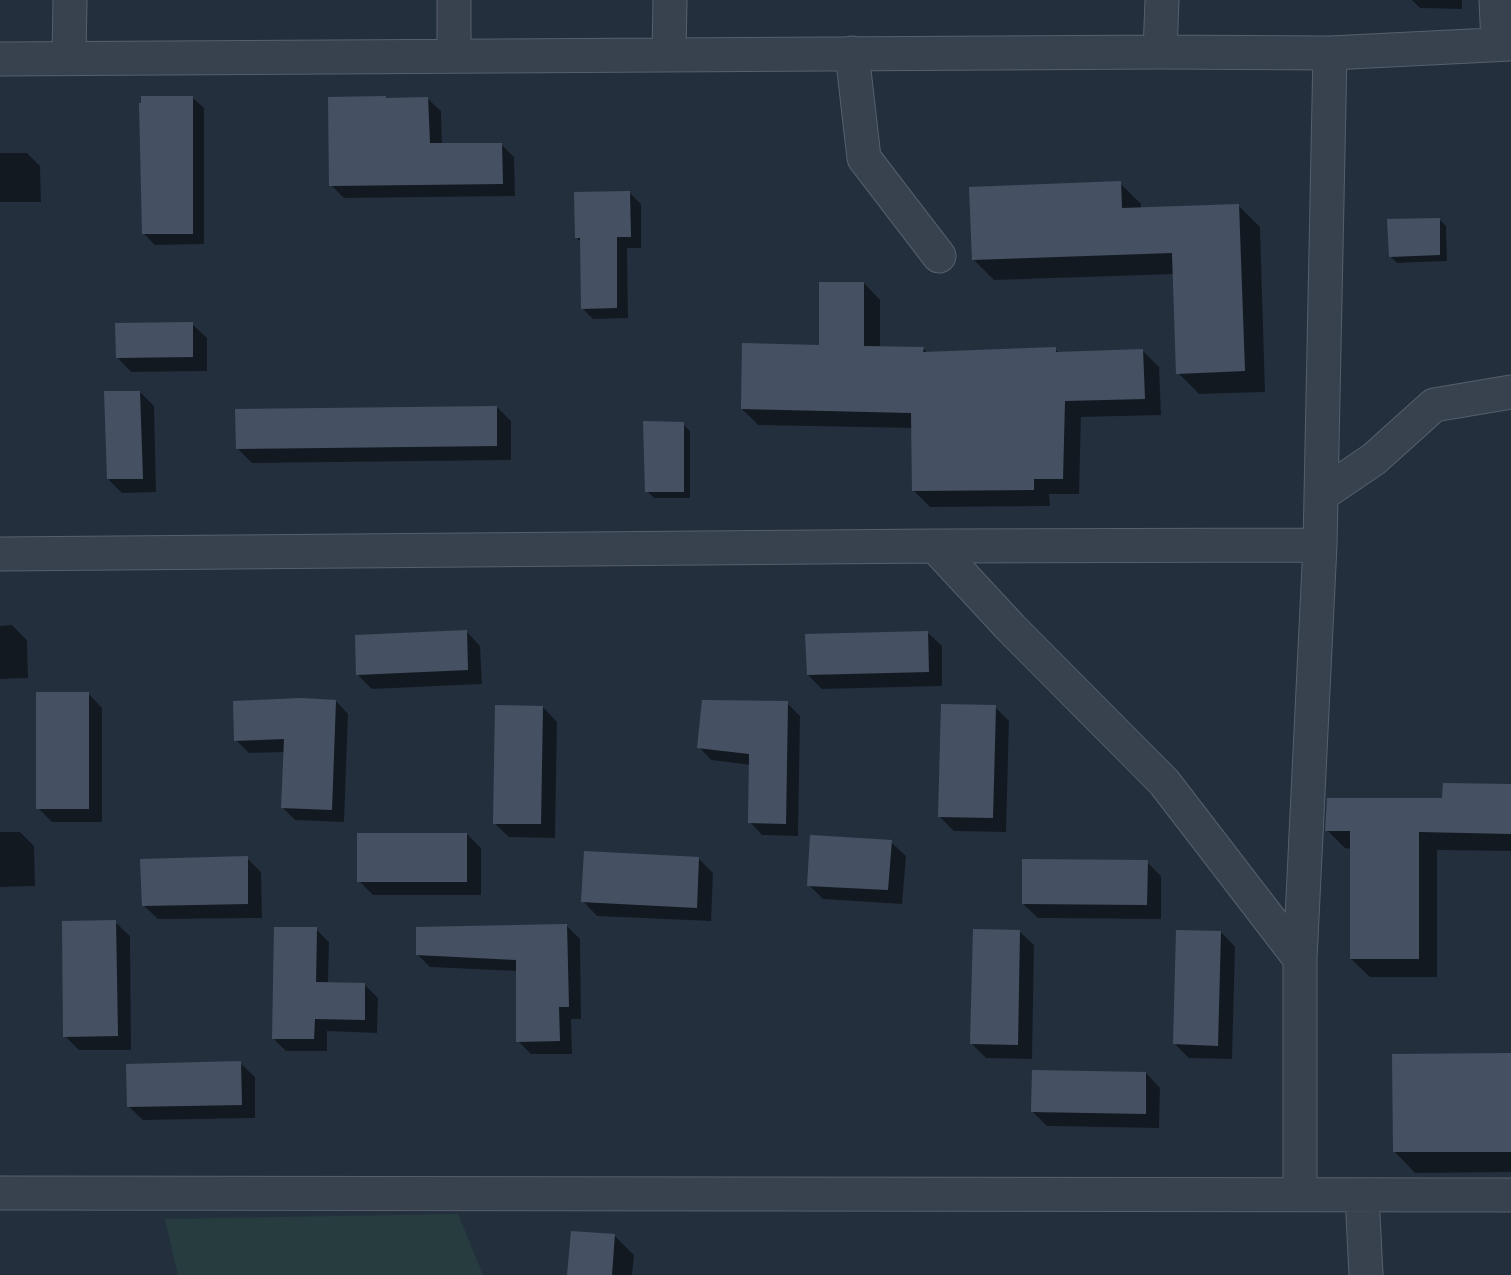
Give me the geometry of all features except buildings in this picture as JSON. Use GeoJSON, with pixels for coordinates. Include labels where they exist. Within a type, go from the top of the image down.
{"type":"FeatureCollection","features":[{"type":"Feature","properties":{"kind":"street"},"geometry":{"type":"LineString","coordinates":[[69,58],[70,0]]}},
{"type":"Feature","properties":{"kind":"street"},"geometry":{"type":"LineString","coordinates":[[454,0],[454,55]]}},
{"type":"Feature","properties":{"kind":"street"},"geometry":{"type":"LineString","coordinates":[[669,54],[670,0]]}},
{"type":"Feature","properties":{"kind":"street"},"geometry":{"type":"LineString","coordinates":[[1160,52],[1162,0]]}},
{"type":"Feature","properties":{"kind":"street"},"geometry":{"type":"LineString","coordinates":[[0,59],[852,53],[1330,53],[1505,44],[1496,0]]}},
{"type":"Feature","properties":{"kind":"street"},"geometry":{"type":"LineString","coordinates":[[852,53],[864,158],[939,256]]}},
{"type":"Feature","properties":{"kind":"street"},"geometry":{"type":"LineString","coordinates":[[1300,1194],[1300,959],[1320,545],[1330,53]]}},
{"type":"Feature","properties":{"kind":"street"},"geometry":{"type":"LineString","coordinates":[[1321,495],[1374,459],[1434,405],[1511,392]]}},
{"type":"Feature","properties":{"kind":"street"},"geometry":{"type":"LineString","coordinates":[[0,554],[1320,545]]}},
{"type":"Feature","properties":{"kind":"street"},"geometry":{"type":"LineString","coordinates":[[935,546],[1011,628],[1164,782],[1300,959]]}},
{"type":"Feature","properties":{"kind":"street"},"geometry":{"type":"LineString","coordinates":[[0,1193],[1511,1195]]}},
{"type":"Feature","properties":{"kind":"street"},"geometry":{"type":"LineString","coordinates":[[1362,1195],[1366,1275]]}},
{"type":"Feature","properties":{"kind":"green space"},"geometry":{"type":"Polygon","coordinates":[[[458,1214],[483,1275],[178,1275],[165,1219],[458,1214]]]}}]}
